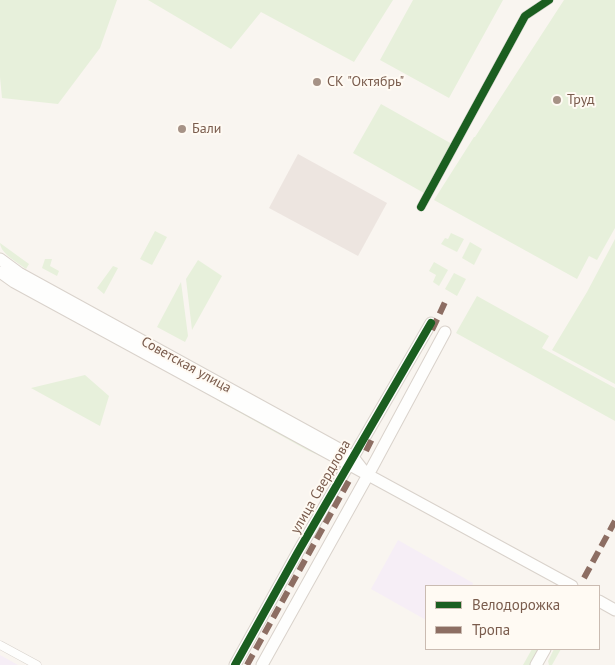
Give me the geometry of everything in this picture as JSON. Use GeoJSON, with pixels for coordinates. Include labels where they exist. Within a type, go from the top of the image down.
{"type":"FeatureCollection","features":[{"type":"Feature","properties":{"kind":"street"},"geometry":{"type":"LineString","coordinates":[[421,207],[525,16],[549,0]]}},
{"type":"Feature","properties":{"kind":"street","name":"Советская улица"},"geometry":{"type":"LineString","coordinates":[[0,259],[17,277]]}},
{"type":"Feature","properties":{"kind":"street","name":"Советская улица"},"geometry":{"type":"LineString","coordinates":[[0,272],[17,277],[351,461],[368,475],[570,585]]}},
{"type":"Feature","properties":{"kind":"street","name":"улица Свердлова"},"geometry":{"type":"LineString","coordinates":[[235,665],[430,324]]}},
{"type":"Feature","properties":{"kind":"street"},"geometry":{"type":"LineString","coordinates":[[262,665],[445,332]]}},
{"type":"Feature","properties":{"kind":"street"},"geometry":{"type":"LineString","coordinates":[[600,602],[615,610]]}},
{"type":"Feature","properties":{"kind":"street"},"geometry":{"type":"LineString","coordinates":[[0,644],[37,665]]}},
{"type":"Feature","properties":{"kind":"street"},"geometry":{"type":"LineString","coordinates":[[536,665],[544,650]]}},
{"type":"Feature","properties":{"kind":"shaded area"},"geometry":{"type":"Polygon","coordinates":[[[298,154],[387,203],[358,256],[269,208],[298,154]]]}},
{"type":"Feature","properties":{"kind":"shaded area"},"geometry":{"type":"Polygon","coordinates":[[[398,540],[473,583],[472,585],[425,585],[425,619],[371,589],[398,540]]]}},
{"type":"Feature","properties":{"kind":"shaded area"},"geometry":{"type":"Polygon","coordinates":[[[0,655],[18,665],[0,665],[0,655]]]}},
{"type":"Feature","properties":{"kind":"green space"},"geometry":{"type":"Polygon","coordinates":[[[0,0],[117,0],[100,48],[58,104],[2,98],[0,77],[0,0]]]}},
{"type":"Feature","properties":{"kind":"green space"},"geometry":{"type":"Polygon","coordinates":[[[148,0],[393,0],[354,62],[261,12],[231,49],[148,0]]]}},
{"type":"Feature","properties":{"kind":"green space"},"geometry":{"type":"Polygon","coordinates":[[[413,0],[503,0],[449,98],[380,60],[413,0]]]}},
{"type":"Feature","properties":{"kind":"green space","name":"Труд"},"geometry":{"type":"Polygon","coordinates":[[[564,0],[615,0],[615,228],[597,260],[589,256],[577,279],[434,200],[564,0]]]}},
{"type":"Feature","properties":{"kind":"green space"},"geometry":{"type":"Polygon","coordinates":[[[381,104],[452,144],[424,193],[353,153],[381,104]]]}},
{"type":"Feature","properties":{"kind":"green space"},"geometry":{"type":"Polygon","coordinates":[[[155,231],[167,237],[152,265],[140,259],[155,231]]]}},
{"type":"Feature","properties":{"kind":"green space"},"geometry":{"type":"Polygon","coordinates":[[[451,233],[464,239],[457,252],[441,244],[445,238],[448,239],[451,233]]]}},
{"type":"Feature","properties":{"kind":"green space"},"geometry":{"type":"Polygon","coordinates":[[[615,239],[615,384],[552,350],[587,292],[615,239]]]}},
{"type":"Feature","properties":{"kind":"green space"},"geometry":{"type":"Polygon","coordinates":[[[470,242],[482,249],[474,265],[462,258],[470,242]]]}},
{"type":"Feature","properties":{"kind":"green space"},"geometry":{"type":"Polygon","coordinates":[[[0,243],[29,264],[26,269],[3,251],[0,243]]]}},
{"type":"Feature","properties":{"kind":"green space"},"geometry":{"type":"Polygon","coordinates":[[[45,259],[52,259],[50,266],[59,271],[57,276],[42,268],[45,259]]]}},
{"type":"Feature","properties":{"kind":"green space"},"geometry":{"type":"Polygon","coordinates":[[[198,260],[222,276],[192,330],[186,279],[198,260]]]}},
{"type":"Feature","properties":{"kind":"green space"},"geometry":{"type":"Polygon","coordinates":[[[434,262],[448,270],[439,286],[433,282],[436,275],[429,271],[434,262]]]}},
{"type":"Feature","properties":{"kind":"green space"},"geometry":{"type":"Polygon","coordinates":[[[113,266],[118,268],[104,294],[97,288],[113,266]]]}},
{"type":"Feature","properties":{"kind":"green space"},"geometry":{"type":"Polygon","coordinates":[[[454,273],[466,279],[457,296],[445,289],[454,273]]]}},
{"type":"Feature","properties":{"kind":"green space"},"geometry":{"type":"Polygon","coordinates":[[[181,282],[188,336],[185,342],[157,327],[181,282]]]}},
{"type":"Feature","properties":{"kind":"green space"},"geometry":{"type":"Polygon","coordinates":[[[477,296],[549,336],[542,348],[615,388],[615,421],[456,333],[477,296]]]}},
{"type":"Feature","properties":{"kind":"green space"},"geometry":{"type":"Polygon","coordinates":[[[85,375],[109,396],[100,426],[31,388],[85,375]]]}},
{"type":"Feature","properties":{"kind":"green space"},"geometry":{"type":"Polygon","coordinates":[[[219,397],[331,461],[307,450],[217,400],[219,397]]]}},
{"type":"Feature","properties":{"kind":"green space"},"geometry":{"type":"Polygon","coordinates":[[[531,650],[541,650],[533,665],[523,665],[531,650]]]}},
{"type":"Feature","properties":{"kind":"green space"},"geometry":{"type":"Polygon","coordinates":[[[554,650],[560,650],[552,665],[549,665],[548,661],[554,650]]]}},
{"type":"Feature","properties":{"kind":"marked path"},"geometry":{"type":"LineString","coordinates":[[432,330],[447,298]]}},
{"type":"Feature","properties":{"kind":"marked path"},"geometry":{"type":"LineString","coordinates":[[366,451],[374,435]]}},
{"type":"Feature","properties":{"kind":"marked path"},"geometry":{"type":"LineString","coordinates":[[247,665],[351,477]]}},
{"type":"Feature","properties":{"kind":"marked path"},"geometry":{"type":"LineString","coordinates":[[584,578],[615,521]]}},
{"type":"Feature","properties":{"kind":"cycle path"},"geometry":{"type":"LineString","coordinates":[[421,207],[525,16],[549,0]]}},
{"type":"Feature","properties":{"kind":"cycle path"},"geometry":{"type":"LineString","coordinates":[[235,665],[298,552],[431,323]]}},
{"type":"Feature","properties":{"kind":"place","name":"СК \"Октябрь\""},"geometry":{"type":"Point","coordinates":[317,82]}},
{"type":"Feature","properties":{"kind":"place","name":"Труд"},"geometry":{"type":"Point","coordinates":[557,100]}},
{"type":"Feature","properties":{"kind":"place","name":"Бали"},"geometry":{"type":"Point","coordinates":[182,129]}}]}
